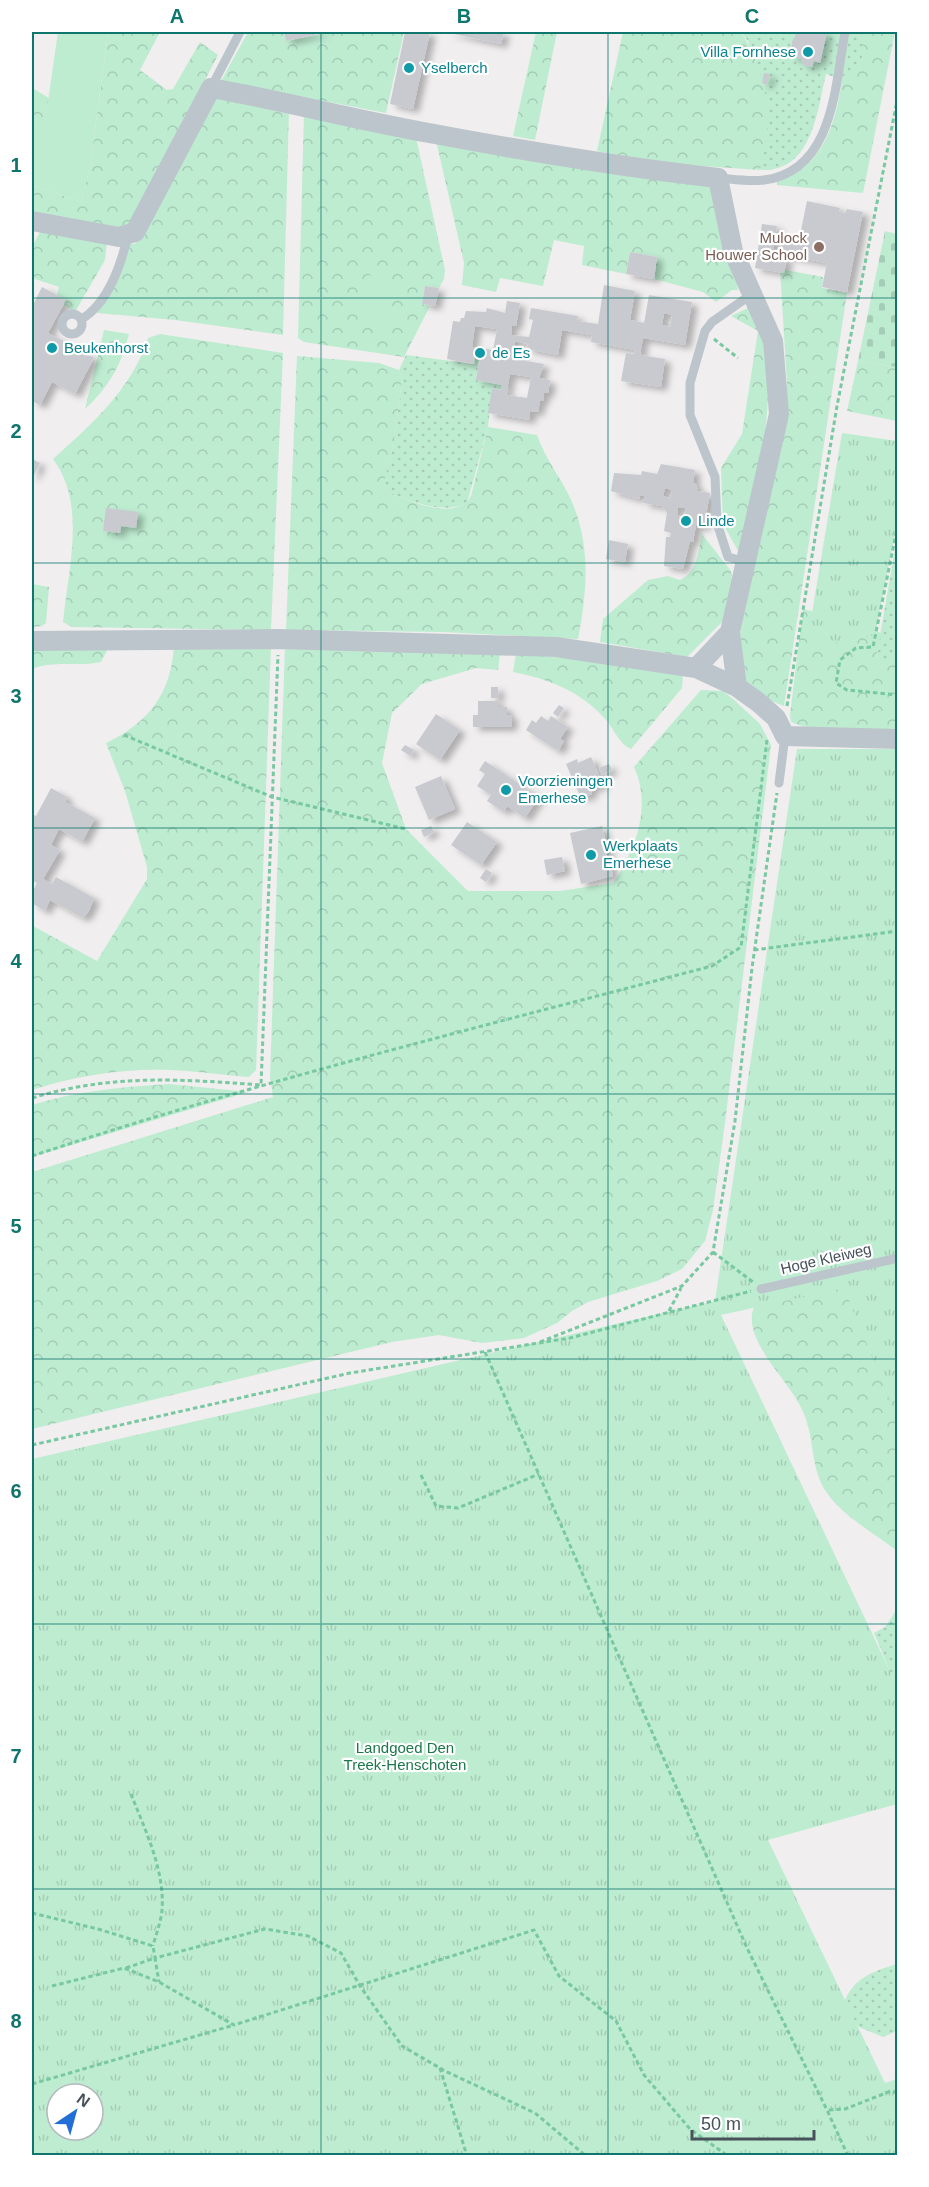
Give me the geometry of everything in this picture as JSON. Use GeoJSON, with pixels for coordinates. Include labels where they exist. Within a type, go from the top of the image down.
{"type":"FeatureCollection","features":[{"type":"Feature","properties":{"kind":"street"},"geometry":{"type":"LineString","coordinates":[[32,221],[119,237],[128,236],[140,225],[211,88],[292,102],[428,133],[633,168],[718,178],[733,251],[773,340],[779,414],[730,632],[737,687]]}},
{"type":"Feature","properties":{"kind":"street"},"geometry":{"type":"LineString","coordinates":[[696,668],[730,632]]}},
{"type":"Feature","properties":{"kind":"street"},"geometry":{"type":"LineString","coordinates":[[32,641],[278,639],[556,647],[696,668],[737,687],[770,712],[784,731],[897,739]]}},
{"type":"Feature","properties":{"kind":"lane"},"geometry":{"type":"LineString","coordinates":[[211,88],[240,32]]}},
{"type":"Feature","properties":{"kind":"lane"},"geometry":{"type":"LineString","coordinates":[[718,178],[764,180],[787,172],[805,162],[818,145],[829,119],[845,32]]}},
{"type":"Feature","properties":{"kind":"lane"},"geometry":{"type":"LineString","coordinates":[[82,319],[91,313],[115,277],[128,236]]}},
{"type":"Feature","properties":{"kind":"lane"},"geometry":{"type":"LineString","coordinates":[[747,561],[728,557],[721,539],[715,477],[690,415],[690,383],[705,332],[712,322],[752,294]]}},
{"type":"Feature","properties":{"kind":"lane"},"geometry":{"type":"LineString","coordinates":[[779,783],[784,731]]}},
{"type":"Feature","properties":{"kind":"lane","name":"Hoge Kleiweg"},"geometry":{"type":"LineString","coordinates":[[761,1289],[897,1258]]}},
{"type":"Feature","properties":{"kind":"path"},"geometry":{"type":"LineString","coordinates":[[784,731],[837,406],[897,96]]}},
{"type":"Feature","properties":{"kind":"path"},"geometry":{"type":"LineString","coordinates":[[721,345],[738,358]]}},
{"type":"Feature","properties":{"kind":"path"},"geometry":{"type":"LineString","coordinates":[[897,524],[873,647],[856,648],[840,660],[836,682],[847,690],[897,695]]}},
{"type":"Feature","properties":{"kind":"path"},"geometry":{"type":"LineString","coordinates":[[261,1085],[278,639]]}},
{"type":"Feature","properties":{"kind":"path"},"geometry":{"type":"LineString","coordinates":[[32,1156],[149,1117],[261,1085],[712,966],[741,947],[770,712]]}},
{"type":"Feature","properties":{"kind":"path"},"geometry":{"type":"LineString","coordinates":[[124,735],[272,797],[406,829]]}},
{"type":"Feature","properties":{"kind":"path"},"geometry":{"type":"LineString","coordinates":[[669,1311],[682,1286],[713,1252],[735,1121],[754,950],[779,783]]}},
{"type":"Feature","properties":{"kind":"path"},"geometry":{"type":"LineString","coordinates":[[754,950],[897,931]]}},
{"type":"Feature","properties":{"kind":"path"},"geometry":{"type":"LineString","coordinates":[[32,1098],[82,1085],[136,1078],[189,1078],[261,1085]]}},
{"type":"Feature","properties":{"kind":"path"},"geometry":{"type":"LineString","coordinates":[[713,1252],[761,1289]]}},
{"type":"Feature","properties":{"kind":"path"},"geometry":{"type":"LineString","coordinates":[[532,1344],[682,1286]]}},
{"type":"Feature","properties":{"kind":"path"},"geometry":{"type":"LineString","coordinates":[[32,1445],[350,1373],[570,1338],[761,1289]]}},
{"type":"Feature","properties":{"kind":"path"},"geometry":{"type":"LineString","coordinates":[[485,1352],[747,1948],[848,2156]]}},
{"type":"Feature","properties":{"kind":"path"},"geometry":{"type":"LineString","coordinates":[[421,1475],[436,1506],[458,1508],[539,1474]]}},
{"type":"Feature","properties":{"kind":"path"},"geometry":{"type":"LineString","coordinates":[[131,1794],[151,1845],[160,1884],[162,1911],[153,1946],[159,1982]]}},
{"type":"Feature","properties":{"kind":"path"},"geometry":{"type":"LineString","coordinates":[[32,1913],[98,1929],[153,1946]]}},
{"type":"Feature","properties":{"kind":"path"},"geometry":{"type":"LineString","coordinates":[[52,1986],[265,1929],[308,1936],[341,1953],[360,1986],[402,2046],[440,2068],[536,2113],[585,2156]]}},
{"type":"Feature","properties":{"kind":"path"},"geometry":{"type":"LineString","coordinates":[[32,2084],[234,2025],[534,1930],[559,1976],[616,2021],[644,2075],[690,2129],[728,2156]]}},
{"type":"Feature","properties":{"kind":"path"},"geometry":{"type":"LineString","coordinates":[[124,1968],[159,1982],[234,2025]]}},
{"type":"Feature","properties":{"kind":"path"},"geometry":{"type":"LineString","coordinates":[[440,2068],[467,2156]]}},
{"type":"Feature","properties":{"kind":"path"},"geometry":{"type":"LineString","coordinates":[[827,2110],[845,2109],[891,2091],[897,2093]]}},
{"type":"Feature","properties":{"kind":"green space"},"geometry":{"type":"Polygon","coordinates":[[[58,32],[108,32],[90,167],[81,202],[32,185],[32,119],[45,122],[58,32]]]}},
{"type":"Feature","properties":{"kind":"green space"},"geometry":{"type":"Polygon","coordinates":[[[108,32],[160,32],[140,70],[167,90],[173,89],[200,42],[218,55],[129,227],[123,229],[32,213],[32,185],[81,202],[90,167],[108,32]]]}},
{"type":"Feature","properties":{"kind":"green space"},"geometry":{"type":"Polygon","coordinates":[[[248,32],[284,32],[286,41],[330,32],[404,32],[386,113],[221,81],[248,32]]]}},
{"type":"Feature","properties":{"kind":"green space"},"geometry":{"type":"Polygon","coordinates":[[[536,32],[557,32],[535,140],[513,136],[536,32]]]}},
{"type":"Feature","properties":{"kind":"green space"},"geometry":{"type":"Polygon","coordinates":[[[623,32],[741,32],[762,79],[767,105],[767,134],[760,170],[660,163],[597,151],[623,32]]]}},
{"type":"Feature","properties":{"kind":"green space"},"geometry":{"type":"Polygon","coordinates":[[[741,32],[863,32],[863,55],[859,66],[842,80],[826,74],[815,122],[809,137],[791,162],[777,168],[760,170],[768,128],[748,41],[741,32]]]}},
{"type":"Feature","properties":{"kind":"green space"},"geometry":{"type":"Polygon","coordinates":[[[863,32],[895,32],[863,193],[777,185],[777,180],[806,166],[824,142],[836,112],[842,80],[859,65],[863,55],[863,32]]]}},
{"type":"Feature","properties":{"kind":"green space"},"geometry":{"type":"Polygon","coordinates":[[[32,88],[49,98],[45,123],[32,119],[32,88]]]}},
{"type":"Feature","properties":{"kind":"green space"},"geometry":{"type":"Polygon","coordinates":[[[212,98],[289,109],[283,335],[175,320],[97,313],[115,282],[127,244],[135,244],[212,98]]]}},
{"type":"Feature","properties":{"kind":"green space"},"geometry":{"type":"Polygon","coordinates":[[[304,112],[415,133],[445,270],[444,279],[439,288],[425,286],[422,304],[430,306],[404,357],[304,342],[298,338],[304,112]]]}},
{"type":"Feature","properties":{"kind":"green space"},"geometry":{"type":"Polygon","coordinates":[[[435,136],[711,182],[738,290],[732,290],[716,302],[703,292],[654,279],[657,257],[630,252],[626,274],[582,265],[584,246],[554,240],[543,286],[500,278],[496,292],[462,285],[464,263],[435,136]]]}},
{"type":"Feature","properties":{"kind":"green space"},"geometry":{"type":"Polygon","coordinates":[[[42,228],[107,242],[105,260],[75,312],[56,299],[59,287],[32,278],[32,247],[42,228]]]}},
{"type":"Feature","properties":{"kind":"green space"},"geometry":{"type":"Polygon","coordinates":[[[885,231],[897,234],[897,367],[858,361],[885,231]]]}},
{"type":"Feature","properties":{"kind":"green space"},"geometry":{"type":"Polygon","coordinates":[[[780,269],[823,277],[822,288],[847,293],[784,706],[746,691],[740,634],[781,435],[787,383],[780,269]]]}},
{"type":"Feature","properties":{"kind":"green space"},"geometry":{"type":"Polygon","coordinates":[[[368,275],[396,280],[388,328],[359,323],[368,275]]]}},
{"type":"Feature","properties":{"kind":"green space"},"geometry":{"type":"Polygon","coordinates":[[[763,301],[768,400],[765,436],[741,556],[723,524],[721,468],[742,434],[758,331],[731,316],[763,301]]]}},
{"type":"Feature","properties":{"kind":"green space"},"geometry":{"type":"Polygon","coordinates":[[[104,330],[129,334],[113,375],[101,393],[85,409],[104,330]]]}},
{"type":"Feature","properties":{"kind":"green space"},"geometry":{"type":"Polygon","coordinates":[[[160,334],[283,353],[271,630],[72,627],[63,622],[73,538],[72,517],[70,496],[53,459],[109,404],[132,374],[148,338],[160,334]]]}},
{"type":"Feature","properties":{"kind":"green space"},"geometry":{"type":"Polygon","coordinates":[[[475,354],[480,355],[476,380],[502,385],[501,390],[492,388],[488,427],[467,503],[457,507],[435,507],[381,490],[394,443],[402,379],[399,370],[406,355],[473,364],[475,354]]]}},
{"type":"Feature","properties":{"kind":"green space"},"geometry":{"type":"Polygon","coordinates":[[[297,356],[379,363],[399,370],[402,379],[394,443],[382,490],[416,503],[442,509],[464,504],[471,496],[488,427],[537,435],[572,502],[582,536],[586,570],[584,604],[578,639],[443,632],[286,630],[297,356]]]}},
{"type":"Feature","properties":{"kind":"green space"},"geometry":{"type":"Polygon","coordinates":[[[858,361],[897,367],[897,421],[847,411],[858,361]]]}},
{"type":"Feature","properties":{"kind":"green space"},"geometry":{"type":"Polygon","coordinates":[[[842,433],[897,441],[897,524],[875,635],[806,649],[842,433]]]}},
{"type":"Feature","properties":{"kind":"green space"},"geometry":{"type":"Polygon","coordinates":[[[702,534],[731,571],[733,588],[724,620],[687,657],[600,642],[603,619],[648,580],[668,576],[680,580],[690,572],[696,561],[702,534]]]}},
{"type":"Feature","properties":{"kind":"green space"},"geometry":{"type":"Polygon","coordinates":[[[897,538],[897,663],[876,658],[897,538]]]}},
{"type":"Feature","properties":{"kind":"green space"},"geometry":{"type":"Polygon","coordinates":[[[32,584],[49,587],[46,623],[42,626],[32,627],[32,584]]]}},
{"type":"Feature","properties":{"kind":"green space"},"geometry":{"type":"Polygon","coordinates":[[[803,609],[853,621],[881,633],[876,657],[897,663],[897,729],[828,729],[802,726],[791,722],[803,609]]]}},
{"type":"Feature","properties":{"kind":"green space"},"geometry":{"type":"Polygon","coordinates":[[[174,644],[271,647],[256,1070],[249,1077],[170,1070],[118,1072],[82,1077],[32,1090],[32,929],[33,926],[97,961],[147,879],[147,867],[125,791],[106,743],[134,726],[155,704],[169,677],[174,644]]]}},
{"type":"Feature","properties":{"kind":"green space"},"geometry":{"type":"Polygon","coordinates":[[[110,645],[101,662],[48,665],[32,669],[32,646],[110,645]]]}},
{"type":"Feature","properties":{"kind":"green space"},"geometry":{"type":"Polygon","coordinates":[[[285,647],[500,653],[498,670],[476,668],[422,684],[392,713],[382,763],[406,829],[468,891],[560,891],[613,883],[629,856],[639,827],[642,797],[634,767],[701,690],[723,691],[760,724],[771,745],[725,1123],[713,1210],[705,1241],[682,1269],[657,1281],[588,1302],[557,1323],[524,1338],[482,1343],[439,1335],[392,1342],[32,1429],[32,1172],[273,1097],[270,1077],[285,647]]]}},
{"type":"Feature","properties":{"kind":"green space"},"geometry":{"type":"Polygon","coordinates":[[[516,654],[616,662],[683,673],[682,688],[631,749],[621,741],[607,721],[587,702],[552,683],[513,672],[516,654]]]}},
{"type":"Feature","properties":{"kind":"green space","name":"Landgoed Den Treek-Henschoten"},"geometry":{"type":"Polygon","coordinates":[[[797,749],[897,749],[897,1418],[844,1288],[721,1315],[897,1686],[897,1804],[768,1840],[885,2083],[897,2079],[897,2155],[32,2155],[32,1459],[715,1301],[797,749]]]}},
{"type":"Feature","properties":{"kind":"green space"},"geometry":{"type":"Polygon","coordinates":[[[169,1084],[248,1092],[32,1157],[32,1105],[99,1090],[169,1084]]]}},
{"type":"Feature","properties":{"kind":"green space"},"geometry":{"type":"Polygon","coordinates":[[[897,1268],[897,1551],[851,1517],[827,1493],[815,1464],[804,1414],[793,1393],[764,1353],[754,1332],[752,1318],[753,1310],[760,1298],[897,1268]]]}},
{"type":"Feature","properties":{"kind":"green space"},"geometry":{"type":"Polygon","coordinates":[[[897,1609],[897,1688],[874,1633],[885,1627],[897,1609]]]}},
{"type":"Feature","properties":{"kind":"green space"},"geometry":{"type":"Polygon","coordinates":[[[897,1964],[897,2031],[883,2037],[849,2023],[842,2009],[850,1990],[870,1974],[897,1964]]]}},
{"type":"Feature","properties":{"kind":"building"},"geometry":{"type":"Polygon","coordinates":[[[284,32],[326,32],[286,41],[284,32]]]}},
{"type":"Feature","properties":{"kind":"building","name":"Yselberch"},"geometry":{"type":"Polygon","coordinates":[[[405,32],[430,32],[413,109],[390,104],[405,32]]]}},
{"type":"Feature","properties":{"kind":"building","name":"Yselberch"},"geometry":{"type":"Polygon","coordinates":[[[445,32],[504,32],[501,44],[445,32]]]}},
{"type":"Feature","properties":{"kind":"building","name":"Villa Fornhese"},"geometry":{"type":"Polygon","coordinates":[[[797,32],[827,32],[820,63],[814,61],[812,67],[803,65],[801,59],[791,56],[792,42],[797,32]]]}},
{"type":"Feature","properties":{"kind":"building"},"geometry":{"type":"Polygon","coordinates":[[[764,73],[770,74],[767,85],[762,83],[764,73]]]}},
{"type":"Feature","properties":{"kind":"building","name":"Mulock Houwer School"},"geometry":{"type":"Polygon","coordinates":[[[807,201],[840,208],[839,212],[845,213],[847,209],[863,212],[847,292],[822,287],[827,263],[780,254],[784,237],[799,240],[807,201]]]}},
{"type":"Feature","properties":{"kind":"building"},"geometry":{"type":"Polygon","coordinates":[[[762,224],[777,226],[772,256],[787,258],[784,273],[755,268],[762,224]]]}},
{"type":"Feature","properties":{"kind":"building"},"geometry":{"type":"Polygon","coordinates":[[[630,252],[657,257],[654,279],[626,274],[630,252]]]}},
{"type":"Feature","properties":{"kind":"building","name":"de Es"},"geometry":{"type":"Polygon","coordinates":[[[604,285],[635,291],[630,320],[644,323],[649,295],[692,302],[685,345],[643,338],[640,355],[665,359],[661,387],[621,381],[626,353],[634,354],[635,350],[591,342],[592,335],[562,330],[558,355],[527,349],[528,344],[515,341],[513,354],[521,355],[520,360],[544,364],[539,378],[550,380],[548,393],[544,393],[538,412],[530,411],[530,420],[488,413],[492,388],[501,390],[502,385],[476,380],[480,355],[475,354],[474,364],[447,359],[453,321],[460,322],[466,311],[486,312],[487,308],[505,313],[507,301],[520,303],[516,326],[512,325],[511,335],[529,337],[533,320],[529,319],[531,308],[578,316],[577,321],[598,324],[604,285]],[[664,313],[662,325],[670,327],[672,315],[664,313]],[[475,326],[472,347],[493,350],[497,329],[475,326]],[[510,374],[506,395],[527,398],[531,377],[510,374]]]}},
{"type":"Feature","properties":{"kind":"building"},"geometry":{"type":"Polygon","coordinates":[[[425,286],[439,288],[435,306],[422,304],[425,286]]]}},
{"type":"Feature","properties":{"kind":"building","name":"Beukenhorst"},"geometry":{"type":"Polygon","coordinates":[[[42,287],[66,300],[48,333],[73,346],[71,350],[75,353],[77,349],[94,358],[75,394],[52,382],[40,405],[32,401],[32,307],[42,287]]]}},
{"type":"Feature","properties":{"kind":"building"},"geometry":{"type":"Polygon","coordinates":[[[32,459],[40,463],[32,479],[32,459]]]}},
{"type":"Feature","properties":{"kind":"building","name":"Linde"},"geometry":{"type":"Polygon","coordinates":[[[661,464],[695,470],[693,483],[696,484],[698,491],[710,493],[704,527],[696,525],[693,542],[690,541],[683,569],[664,566],[666,537],[670,537],[671,533],[664,531],[667,513],[662,506],[643,503],[645,496],[640,495],[639,499],[611,491],[614,473],[641,475],[642,471],[657,474],[661,464]],[[665,488],[663,496],[670,498],[672,490],[665,488]],[[678,507],[677,515],[684,516],[686,508],[678,507]]]}},
{"type":"Feature","properties":{"kind":"building"},"geometry":{"type":"Polygon","coordinates":[[[106,508],[138,512],[136,528],[121,526],[120,533],[103,531],[106,508]]]}},
{"type":"Feature","properties":{"kind":"building"},"geometry":{"type":"Polygon","coordinates":[[[609,540],[628,544],[625,562],[606,559],[609,540]]]}},
{"type":"Feature","properties":{"kind":"building"},"geometry":{"type":"Polygon","coordinates":[[[491,687],[498,687],[498,698],[491,698],[491,687]]]}},
{"type":"Feature","properties":{"kind":"building"},"geometry":{"type":"Polygon","coordinates":[[[478,701],[498,701],[498,707],[507,707],[507,715],[512,715],[511,727],[473,727],[473,715],[478,715],[478,701]]]}},
{"type":"Feature","properties":{"kind":"building"},"geometry":{"type":"Polygon","coordinates":[[[559,705],[564,708],[558,717],[553,713],[559,705]]]}},
{"type":"Feature","properties":{"kind":"building"},"geometry":{"type":"Polygon","coordinates":[[[436,714],[460,730],[440,760],[416,744],[436,714]]]}},
{"type":"Feature","properties":{"kind":"building"},"geometry":{"type":"Polygon","coordinates":[[[541,716],[548,721],[551,716],[568,727],[560,739],[564,741],[558,751],[526,730],[532,720],[536,723],[541,716]]]}},
{"type":"Feature","properties":{"kind":"building"},"geometry":{"type":"Polygon","coordinates":[[[405,745],[414,750],[410,756],[401,750],[405,745]]]}},
{"type":"Feature","properties":{"kind":"building"},"geometry":{"type":"Polygon","coordinates":[[[591,757],[603,784],[590,789],[592,794],[581,798],[566,764],[577,759],[578,763],[591,757]]]}},
{"type":"Feature","properties":{"kind":"building","name":"Voorzieningen Emerhese"},"geometry":{"type":"Polygon","coordinates":[[[485,761],[539,797],[525,818],[507,806],[504,812],[487,801],[491,795],[477,786],[485,774],[479,770],[485,761]]]}},
{"type":"Feature","properties":{"kind":"building"},"geometry":{"type":"Polygon","coordinates":[[[609,764],[612,770],[602,775],[599,768],[609,764]]]}},
{"type":"Feature","properties":{"kind":"building"},"geometry":{"type":"Polygon","coordinates":[[[441,776],[455,809],[429,820],[415,787],[441,776]]]}},
{"type":"Feature","properties":{"kind":"building"},"geometry":{"type":"Polygon","coordinates":[[[51,788],[67,797],[65,802],[95,818],[82,842],[59,829],[51,845],[60,850],[43,879],[52,884],[56,877],[94,898],[89,911],[83,918],[50,900],[45,911],[32,903],[32,893],[37,883],[32,880],[32,814],[36,816],[51,788]]]}},
{"type":"Feature","properties":{"kind":"building"},"geometry":{"type":"Polygon","coordinates":[[[467,822],[497,842],[481,865],[451,845],[467,822]]]}},
{"type":"Feature","properties":{"kind":"building"},"geometry":{"type":"Polygon","coordinates":[[[431,826],[434,832],[424,837],[421,830],[431,826]]]}},
{"type":"Feature","properties":{"kind":"building","name":"Werkplaats Emerhese"},"geometry":{"type":"Polygon","coordinates":[[[602,826],[613,876],[581,884],[570,833],[602,826]]]}},
{"type":"Feature","properties":{"kind":"building"},"geometry":{"type":"Polygon","coordinates":[[[562,857],[565,871],[547,875],[544,860],[562,857]]]}},
{"type":"Feature","properties":{"kind":"building"},"geometry":{"type":"Polygon","coordinates":[[[486,869],[492,873],[486,882],[480,878],[486,869]]]}},
{"type":"Feature","properties":{"kind":"place","name":"Villa Fornhese"},"geometry":{"type":"Point","coordinates":[808,52]}},
{"type":"Feature","properties":{"kind":"place","name":"Yselberch"},"geometry":{"type":"Point","coordinates":[409,68]}},
{"type":"Feature","properties":{"kind":"place","name":"Mulock Houwer School"},"geometry":{"type":"Point","coordinates":[819,247]}},
{"type":"Feature","properties":{"kind":"place","name":"Beukenhorst"},"geometry":{"type":"Point","coordinates":[52,348]}},
{"type":"Feature","properties":{"kind":"place","name":"de Es"},"geometry":{"type":"Point","coordinates":[480,353]}},
{"type":"Feature","properties":{"kind":"place","name":"Linde"},"geometry":{"type":"Point","coordinates":[686,521]}},
{"type":"Feature","properties":{"kind":"place","name":"Voorzieningen Emerhese"},"geometry":{"type":"Point","coordinates":[506,790]}},
{"type":"Feature","properties":{"kind":"place","name":"Werkplaats Emerhese"},"geometry":{"type":"Point","coordinates":[591,855]}}]}
